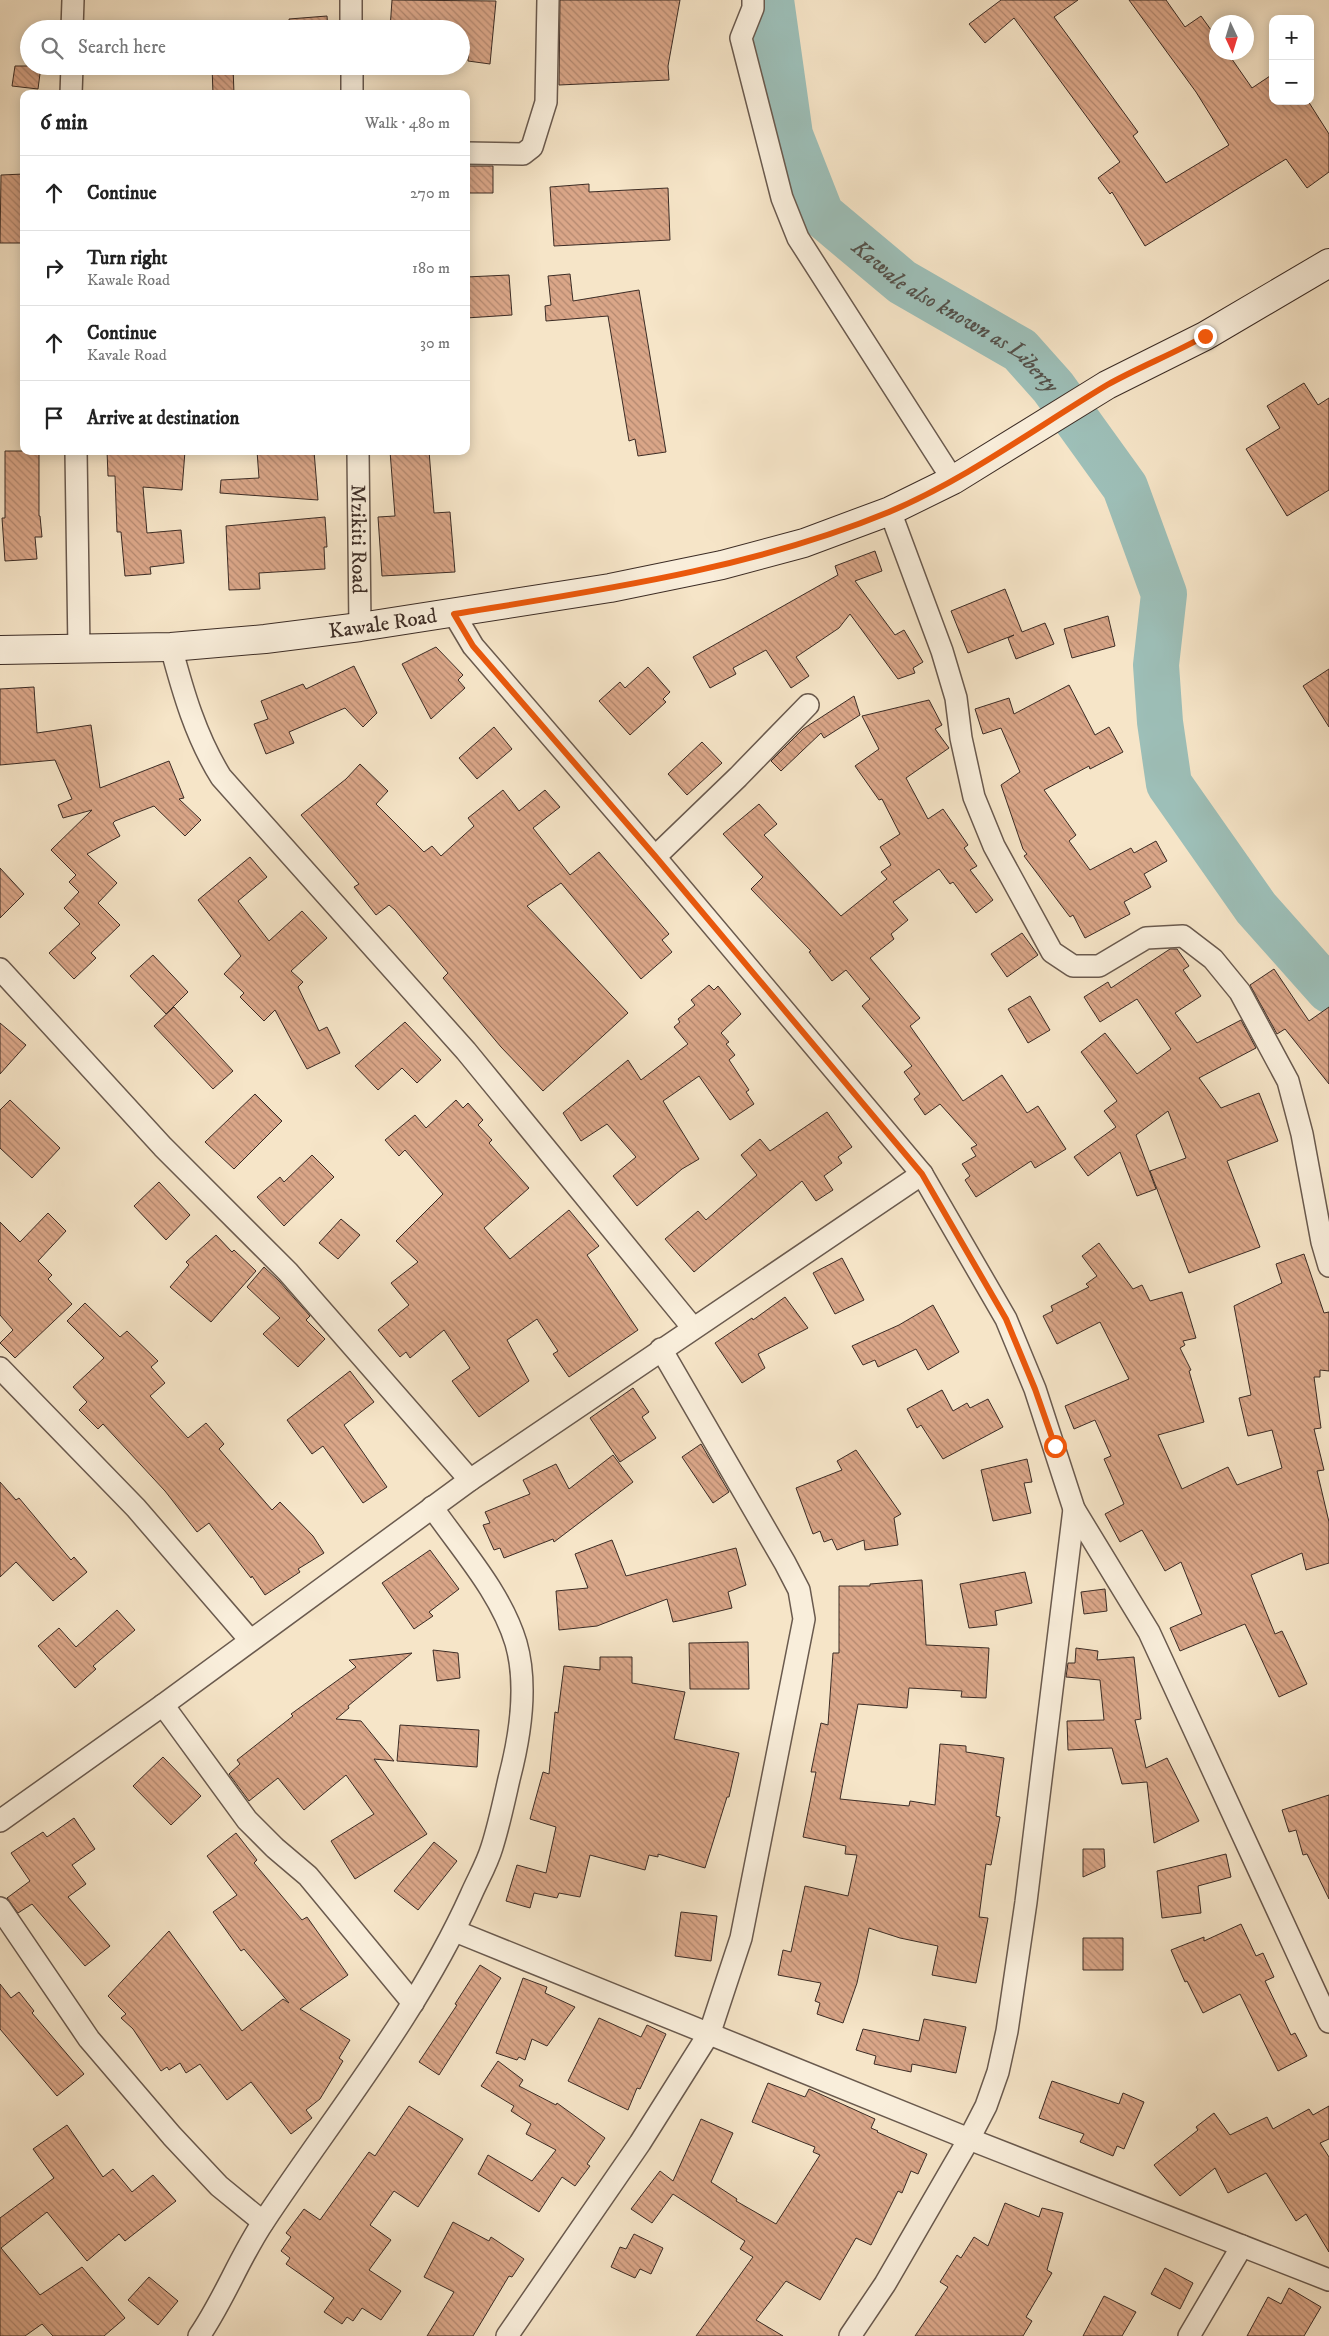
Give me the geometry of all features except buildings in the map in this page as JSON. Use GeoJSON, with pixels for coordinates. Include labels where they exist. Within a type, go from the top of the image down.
{"type":"FeatureCollection","features":[{"type":"Feature","properties":{"kind":"street"},"geometry":{"type":"LineString","coordinates":[[72,0],[72,20]]}},
{"type":"Feature","properties":{"kind":"street"},"geometry":{"type":"LineString","coordinates":[[351,0],[351,20]]}},
{"type":"Feature","properties":{"kind":"street"},"geometry":{"type":"LineString","coordinates":[[470,153],[523,154],[532,147],[546,102],[548,0]]}},
{"type":"Feature","properties":{"kind":"street"},"geometry":{"type":"LineString","coordinates":[[753,0],[753,8],[741,38],[743,51],[749,66],[782,198],[798,238],[953,480]]}},
{"type":"Feature","properties":{"kind":"street"},"geometry":{"type":"LineString","coordinates":[[71,90],[72,75]]}},
{"type":"Feature","properties":{"kind":"street"},"geometry":{"type":"LineString","coordinates":[[352,75],[352,90]]}},
{"type":"Feature","properties":{"kind":"street","name":"Kawale Road"},"geometry":{"type":"LineString","coordinates":[[0,650],[79,650],[171,646],[265,639],[360,627],[454,614],[610,588],[722,565],[804,543],[890,512],[953,480],[1034,432],[1107,385],[1205,336],[1329,263]]}},
{"type":"Feature","properties":{"kind":"street"},"geometry":{"type":"LineString","coordinates":[[76,455],[79,650]]}},
{"type":"Feature","properties":{"kind":"street","name":"Mzikiti Road"},"geometry":{"type":"LineString","coordinates":[[358,455],[360,627]]}},
{"type":"Feature","properties":{"kind":"street"},"geometry":{"type":"LineString","coordinates":[[890,512],[945,660],[956,698],[974,797],[994,846],[1052,952],[1072,966],[1099,966],[1146,938],[1183,936],[1213,959],[1240,992],[1288,1081],[1302,1134],[1322,1242],[1329,1266]]}},
{"type":"Feature","properties":{"kind":"street"},"geometry":{"type":"LineString","coordinates":[[454,614],[473,646],[655,856],[922,1174],[1006,1319],[1035,1389],[1074,1509],[1149,1632],[1329,2022]]}},
{"type":"Feature","properties":{"kind":"street"},"geometry":{"type":"LineString","coordinates":[[171,646],[181,687],[197,730],[207,755],[221,777],[466,1051],[693,1328]]}},
{"type":"Feature","properties":{"kind":"street"},"geometry":{"type":"LineString","coordinates":[[655,856],[738,777],[808,705]]}},
{"type":"Feature","properties":{"kind":"street"},"geometry":{"type":"LineString","coordinates":[[0,969],[163,1147],[288,1272],[470,1480]]}},
{"type":"Feature","properties":{"kind":"street"},"geometry":{"type":"LineString","coordinates":[[0,1821],[163,1705],[470,1480],[922,1174]]}},
{"type":"Feature","properties":{"kind":"street"},"geometry":{"type":"LineString","coordinates":[[506,2336],[640,2144],[710,2032],[741,1938],[804,1619],[798,1590],[785,1563],[661,1349]]}},
{"type":"Feature","properties":{"kind":"street"},"geometry":{"type":"LineString","coordinates":[[0,1368],[136,1508],[250,1640]]}},
{"type":"Feature","properties":{"kind":"street"},"geometry":{"type":"LineString","coordinates":[[198,2336],[224,2295],[263,2222],[343,2108],[413,2003],[455,1931],[492,1848],[516,1753],[521,1678],[516,1645],[502,1606],[432,1508]]}},
{"type":"Feature","properties":{"kind":"street"},"geometry":{"type":"LineString","coordinates":[[850,2336],[885,2284],[969,2139],[986,2106],[998,2072],[1026,1902],[1074,1509]]}},
{"type":"Feature","properties":{"kind":"street"},"geometry":{"type":"LineString","coordinates":[[163,1705],[247,1820],[275,1848],[308,1876],[413,2003]]}},
{"type":"Feature","properties":{"kind":"street"},"geometry":{"type":"LineString","coordinates":[[0,1908],[89,2038],[172,2136],[212,2178],[263,2222]]}},
{"type":"Feature","properties":{"kind":"street"},"geometry":{"type":"LineString","coordinates":[[455,1931],[710,2032],[969,2139],[1329,2280]]}},
{"type":"Feature","properties":{"kind":"street"},"geometry":{"type":"LineString","coordinates":[[1189,2336],[1242,2246]]}},
{"type":"Feature","properties":{"kind":"waterway","name":"Kawale also known as Liberty"},"geometry":{"type":"LineString","coordinates":[[771,0],[790,135],[821,214],[902,282],[1020,350],[1053,387],[1125,487],[1164,594],[1156,665],[1160,722],[1169,784],[1256,908],[1329,990]]}},
{"type":"Feature","properties":{"kind":"route"},"geometry":{"type":"LineString","coordinates":[[1055,1446],[1035,1389],[1006,1319],[922,1174],[655,856],[473,646],[454,614],[610,588],[722,565],[804,543],[890,512],[953,480],[1034,432],[1107,385],[1173,354],[1205,336]]}}]}
